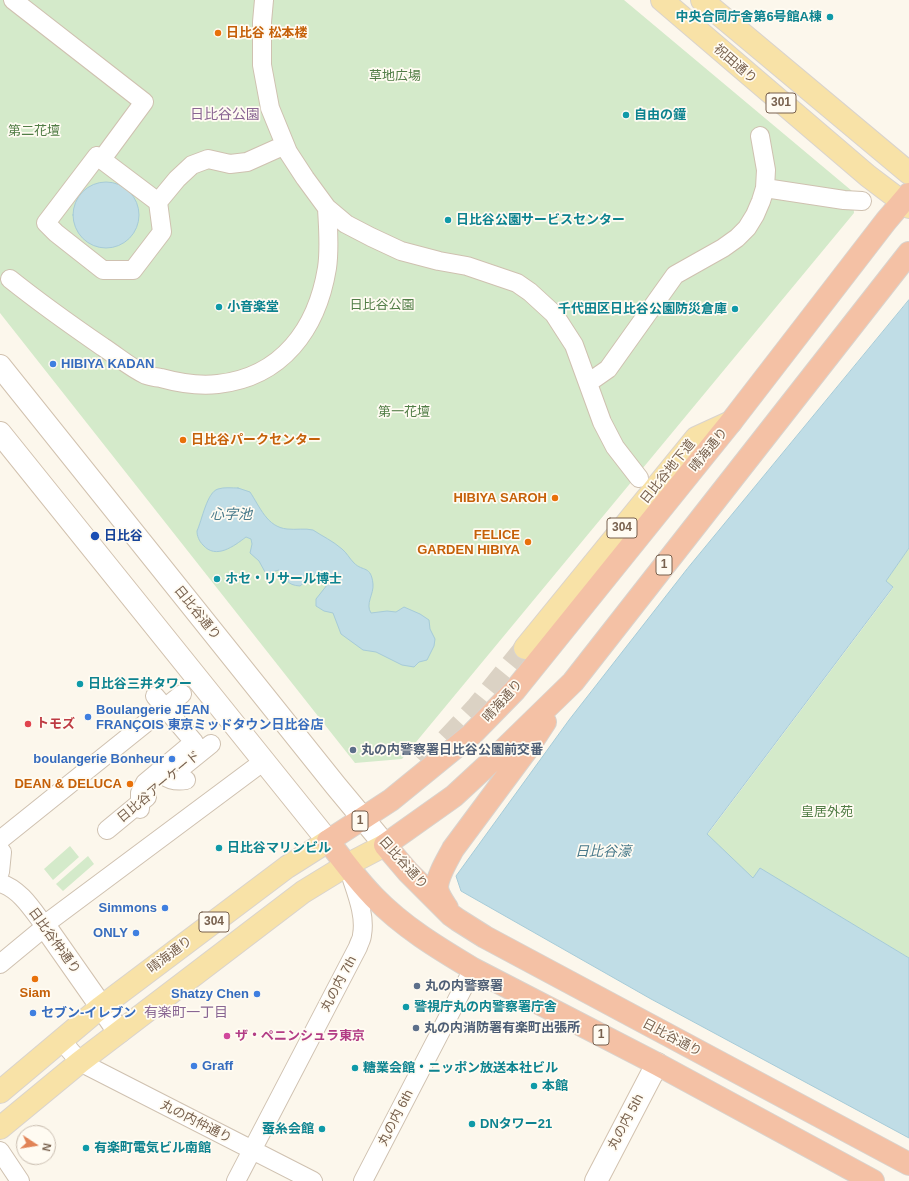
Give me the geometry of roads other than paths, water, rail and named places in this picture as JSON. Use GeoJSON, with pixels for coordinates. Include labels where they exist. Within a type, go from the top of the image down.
{"type":"FeatureCollection","features":[{"type":"Feature","properties":{"kind":"highway","name":"晴海通り"},"geometry":{"type":"LineString","coordinates":[[328,841],[391,800],[472,734],[515,690],[731,422],[886,221],[907,201]]}},
{"type":"Feature","properties":{"kind":"highway","name":"1"},"geometry":{"type":"LineString","coordinates":[[451,914],[442,901],[437,888],[446,862],[453,849],[528,748],[573,682],[909,253]]}},
{"type":"Feature","properties":{"kind":"highway","name":"1"},"geometry":{"type":"LineString","coordinates":[[385,845],[454,796],[573,682]]}},
{"type":"Feature","properties":{"kind":"highway","name":"1"},"geometry":{"type":"LineString","coordinates":[[328,841],[374,897],[422,938],[473,969],[657,1064],[873,1181]]}},
{"type":"Feature","properties":{"kind":"highway","name":"日比谷通り"},"geometry":{"type":"LineString","coordinates":[[385,845],[408,872],[451,914],[485,937],[909,1164]]}},
{"type":"Feature","properties":{"kind":"main road","name":"祝田通り"},"geometry":{"type":"LineString","coordinates":[[662,0],[863,171],[907,201]]}},
{"type":"Feature","properties":{"kind":"main road","name":"祝田通り"},"geometry":{"type":"LineString","coordinates":[[702,0],[909,173]]}},
{"type":"Feature","properties":{"kind":"main road","name":"日比谷通り"},"geometry":{"type":"LineString","coordinates":[[0,366],[385,845]]}},
{"type":"Feature","properties":{"kind":"main road","name":"日比谷地下道"},"geometry":{"type":"LineString","coordinates":[[525,648],[696,438],[731,422]]}},
{"type":"Feature","properties":{"kind":"main road"},"geometry":{"type":"LineString","coordinates":[[0,433],[328,841]]}},
{"type":"Feature","properties":{"kind":"main road","name":"晴海通り"},"geometry":{"type":"LineString","coordinates":[[0,1092],[101,1007],[287,867],[328,841]]}},
{"type":"Feature","properties":{"kind":"main road","name":"304"},"geometry":{"type":"LineString","coordinates":[[0,1128],[80,1062],[303,892],[347,865],[385,845]]}},
{"type":"Feature","properties":{"kind":"main road","name":"日比谷仲通り"},"geometry":{"type":"LineString","coordinates":[[45,926],[120,1032]]}},
{"type":"Feature","properties":{"kind":"main road","name":"丸の内 5th"},"geometry":{"type":"LineString","coordinates":[[596,1181],[657,1064]]}},
{"type":"Feature","properties":{"kind":"street"},"geometry":{"type":"LineString","coordinates":[[13,0],[144,102],[102,159]]}},
{"type":"Feature","properties":{"kind":"street"},"geometry":{"type":"LineString","coordinates":[[264,0],[262,22],[262,65],[270,108],[288,152],[327,208],[346,224],[401,251],[439,261],[467,266],[517,283],[530,292],[554,314],[574,346],[602,422],[615,447],[640,478]]}},
{"type":"Feature","properties":{"kind":"street"},"geometry":{"type":"LineString","coordinates":[[588,383],[608,369],[675,275],[723,248],[737,238],[747,228],[755,215],[765,188],[766,170],[760,136]]}},
{"type":"Feature","properties":{"kind":"street"},"geometry":{"type":"LineString","coordinates":[[158,202],[192,165],[208,159],[230,164],[247,162],[285,145]]}},
{"type":"Feature","properties":{"kind":"street"},"geometry":{"type":"LineString","coordinates":[[97,156],[158,202],[162,232],[133,270],[103,270],[56,233],[46,223],[97,156]]}},
{"type":"Feature","properties":{"kind":"street"},"geometry":{"type":"LineString","coordinates":[[765,188],[844,200],[862,201]]}},
{"type":"Feature","properties":{"kind":"street"},"geometry":{"type":"LineString","coordinates":[[10,279],[62,319],[146,375],[178,382],[207,385],[232,382],[259,372],[278,362],[294,346],[311,320],[321,295],[327,268],[329,241],[327,208]]}},
{"type":"Feature","properties":{"kind":"street"},"geometry":{"type":"LineString","coordinates":[[0,840],[182,694]]}},
{"type":"Feature","properties":{"kind":"street"},"geometry":{"type":"LineString","coordinates":[[140,809],[140,793],[145,783],[194,742],[155,696]]}},
{"type":"Feature","properties":{"kind":"street","name":"日比谷アーケード"},"geometry":{"type":"LineString","coordinates":[[107,830],[211,744]]}},
{"type":"Feature","properties":{"kind":"street"},"geometry":{"type":"LineString","coordinates":[[0,964],[45,926],[264,761]]}},
{"type":"Feature","properties":{"kind":"street"},"geometry":{"type":"LineString","coordinates":[[158,772],[173,781],[186,780]]}},
{"type":"Feature","properties":{"kind":"street"},"geometry":{"type":"LineString","coordinates":[[0,850],[2,852],[2,859],[0,872]]}},
{"type":"Feature","properties":{"kind":"street","name":"丸の内 7th"},"geometry":{"type":"LineString","coordinates":[[236,1181],[358,947],[362,935],[360,907],[347,865]]}},
{"type":"Feature","properties":{"kind":"street","name":"日比谷仲通り"},"geometry":{"type":"LineString","coordinates":[[0,883],[12,888],[22,896],[45,926]]}},
{"type":"Feature","properties":{"kind":"street","name":"丸の内 6th"},"geometry":{"type":"LineString","coordinates":[[363,1181],[473,969]]}},
{"type":"Feature","properties":{"kind":"street"},"geometry":{"type":"LineString","coordinates":[[61,1040],[80,1062]]}},
{"type":"Feature","properties":{"kind":"street","name":"丸の内仲通り"},"geometry":{"type":"LineString","coordinates":[[80,1062],[312,1181]]}},
{"type":"Feature","properties":{"kind":"street"},"geometry":{"type":"LineString","coordinates":[[0,1151],[20,1181]]}},
{"type":"Feature","properties":{"kind":"water"},"geometry":{"type":"Polygon","coordinates":[[[106,182],[118,185],[129,192],[136,203],[139,215],[136,227],[129,238],[118,245],[106,248],[94,245],[83,238],[76,227],[73,215],[76,203],[83,192],[94,185],[106,182]]]}},
{"type":"Feature","properties":{"kind":"water","name":"日比谷濠"},"geometry":{"type":"Polygon","coordinates":[[[909,300],[909,548],[886,581],[893,587],[707,834],[753,878],[760,868],[909,958],[909,1138],[651,999],[461,891],[456,876],[569,720],[687,569],[909,300]]]}},
{"type":"Feature","properties":{"kind":"water","name":"心字池"},"geometry":{"type":"Polygon","coordinates":[[[238,488],[250,492],[261,510],[274,524],[287,529],[313,530],[339,546],[357,566],[368,571],[372,578],[373,584],[369,603],[369,610],[371,613],[387,611],[396,612],[404,607],[429,620],[430,629],[435,639],[434,646],[427,660],[419,662],[414,667],[402,665],[376,652],[363,650],[341,634],[333,613],[324,611],[316,606],[316,599],[331,580],[326,574],[322,573],[314,575],[300,586],[295,585],[289,583],[279,570],[269,573],[265,572],[259,561],[250,553],[252,544],[251,539],[246,537],[231,547],[219,551],[208,549],[203,545],[198,538],[197,531],[205,507],[211,495],[218,489],[238,488]]]}},
{"type":"Feature","properties":{"kind":"tunnel"},"geometry":{"type":"LineString","coordinates":[[424,764],[477,707],[525,648]]}},
{"type":"Feature","properties":{"kind":"place","name":"中央合同庁舎第6号館A棟"},"geometry":{"type":"Point","coordinates":[830,17]}},
{"type":"Feature","properties":{"kind":"place","name":"日比谷 松本楼"},"geometry":{"type":"Point","coordinates":[218,33]}},
{"type":"Feature","properties":{"kind":"place","name":"自由の鐘"},"geometry":{"type":"Point","coordinates":[626,115]}},
{"type":"Feature","properties":{"kind":"place","name":"日比谷公園サービスセンター"},"geometry":{"type":"Point","coordinates":[448,220]}},
{"type":"Feature","properties":{"kind":"place","name":"小音楽堂"},"geometry":{"type":"Point","coordinates":[219,307]}},
{"type":"Feature","properties":{"kind":"place","name":"千代田区日比谷公園防災倉庫"},"geometry":{"type":"Point","coordinates":[735,309]}},
{"type":"Feature","properties":{"kind":"place","name":"HIBIYA KADAN"},"geometry":{"type":"Point","coordinates":[53,364]}},
{"type":"Feature","properties":{"kind":"place","name":"日比谷パークセンター"},"geometry":{"type":"Point","coordinates":[183,440]}},
{"type":"Feature","properties":{"kind":"place","name":"HIBIYA SAROH"},"geometry":{"type":"Point","coordinates":[555,498]}},
{"type":"Feature","properties":{"kind":"place","name":"日比谷"},"geometry":{"type":"Point","coordinates":[95,536]}},
{"type":"Feature","properties":{"kind":"place","name":"FELICE GARDEN HIBIYA"},"geometry":{"type":"Point","coordinates":[528,542]}},
{"type":"Feature","properties":{"kind":"place","name":"ホセ・リサール博士"},"geometry":{"type":"Point","coordinates":[217,579]}},
{"type":"Feature","properties":{"kind":"place","name":"日比谷三井タワー"},"geometry":{"type":"Point","coordinates":[80,684]}},
{"type":"Feature","properties":{"kind":"place","name":"Boulangerie JEAN FRANÇOIS 東京ミッドタウン日比谷店"},"geometry":{"type":"Point","coordinates":[88,717]}},
{"type":"Feature","properties":{"kind":"place","name":"トモズ"},"geometry":{"type":"Point","coordinates":[28,724]}},
{"type":"Feature","properties":{"kind":"place","name":"丸の内警察署日比谷公園前交番"},"geometry":{"type":"Point","coordinates":[353,750]}},
{"type":"Feature","properties":{"kind":"place","name":"boulangerie Bonheur"},"geometry":{"type":"Point","coordinates":[172,759]}},
{"type":"Feature","properties":{"kind":"place","name":"DEAN & DELUCA"},"geometry":{"type":"Point","coordinates":[130,784]}},
{"type":"Feature","properties":{"kind":"place","name":"日比谷マリンビル"},"geometry":{"type":"Point","coordinates":[219,848]}},
{"type":"Feature","properties":{"kind":"place","name":"Simmons"},"geometry":{"type":"Point","coordinates":[165,908]}},
{"type":"Feature","properties":{"kind":"place","name":"ONLY"},"geometry":{"type":"Point","coordinates":[136,933]}},
{"type":"Feature","properties":{"kind":"place","name":"Siam"},"geometry":{"type":"Point","coordinates":[35,979]}},
{"type":"Feature","properties":{"kind":"place","name":"丸の内警察署"},"geometry":{"type":"Point","coordinates":[417,986]}},
{"type":"Feature","properties":{"kind":"place","name":"Shatzy Chen"},"geometry":{"type":"Point","coordinates":[257,994]}},
{"type":"Feature","properties":{"kind":"place","name":"警視庁丸の内警察署庁舎"},"geometry":{"type":"Point","coordinates":[406,1007]}},
{"type":"Feature","properties":{"kind":"place","name":"セブン-イレブン"},"geometry":{"type":"Point","coordinates":[33,1013]}},
{"type":"Feature","properties":{"kind":"place","name":"丸の内消防署有楽町出張所"},"geometry":{"type":"Point","coordinates":[416,1028]}},
{"type":"Feature","properties":{"kind":"place","name":"ザ・ペニンシュラ東京"},"geometry":{"type":"Point","coordinates":[227,1036]}},
{"type":"Feature","properties":{"kind":"place","name":"Graff"},"geometry":{"type":"Point","coordinates":[194,1066]}},
{"type":"Feature","properties":{"kind":"place","name":"糖業会館・ニッポン放送本社ビル"},"geometry":{"type":"Point","coordinates":[355,1068]}},
{"type":"Feature","properties":{"kind":"place","name":"本館"},"geometry":{"type":"Point","coordinates":[534,1086]}},
{"type":"Feature","properties":{"kind":"place","name":"DNタワー21"},"geometry":{"type":"Point","coordinates":[472,1124]}},
{"type":"Feature","properties":{"kind":"place","name":"蚕糸会館"},"geometry":{"type":"Point","coordinates":[322,1129]}},
{"type":"Feature","properties":{"kind":"place","name":"有楽町電気ビル南館"},"geometry":{"type":"Point","coordinates":[86,1148]}},
{"type":"Feature","properties":{"kind":"district","name":"日比谷公園"},"geometry":{"type":"Point","coordinates":[225,115]}},
{"type":"Feature","properties":{"kind":"district","name":"有楽町一丁目"},"geometry":{"type":"Point","coordinates":[186,1013]}},
{"type":"Feature","properties":{"kind":"park label","name":"草地広場"},"geometry":{"type":"Point","coordinates":[395,76]}},
{"type":"Feature","properties":{"kind":"park label","name":"第二花壇"},"geometry":{"type":"Point","coordinates":[34,131]}},
{"type":"Feature","properties":{"kind":"park label","name":"第一花壇"},"geometry":{"type":"Point","coordinates":[404,412]}},
{"type":"Feature","properties":{"kind":"park label","name":"皇居外苑"},"geometry":{"type":"Point","coordinates":[827,812]}}]}
